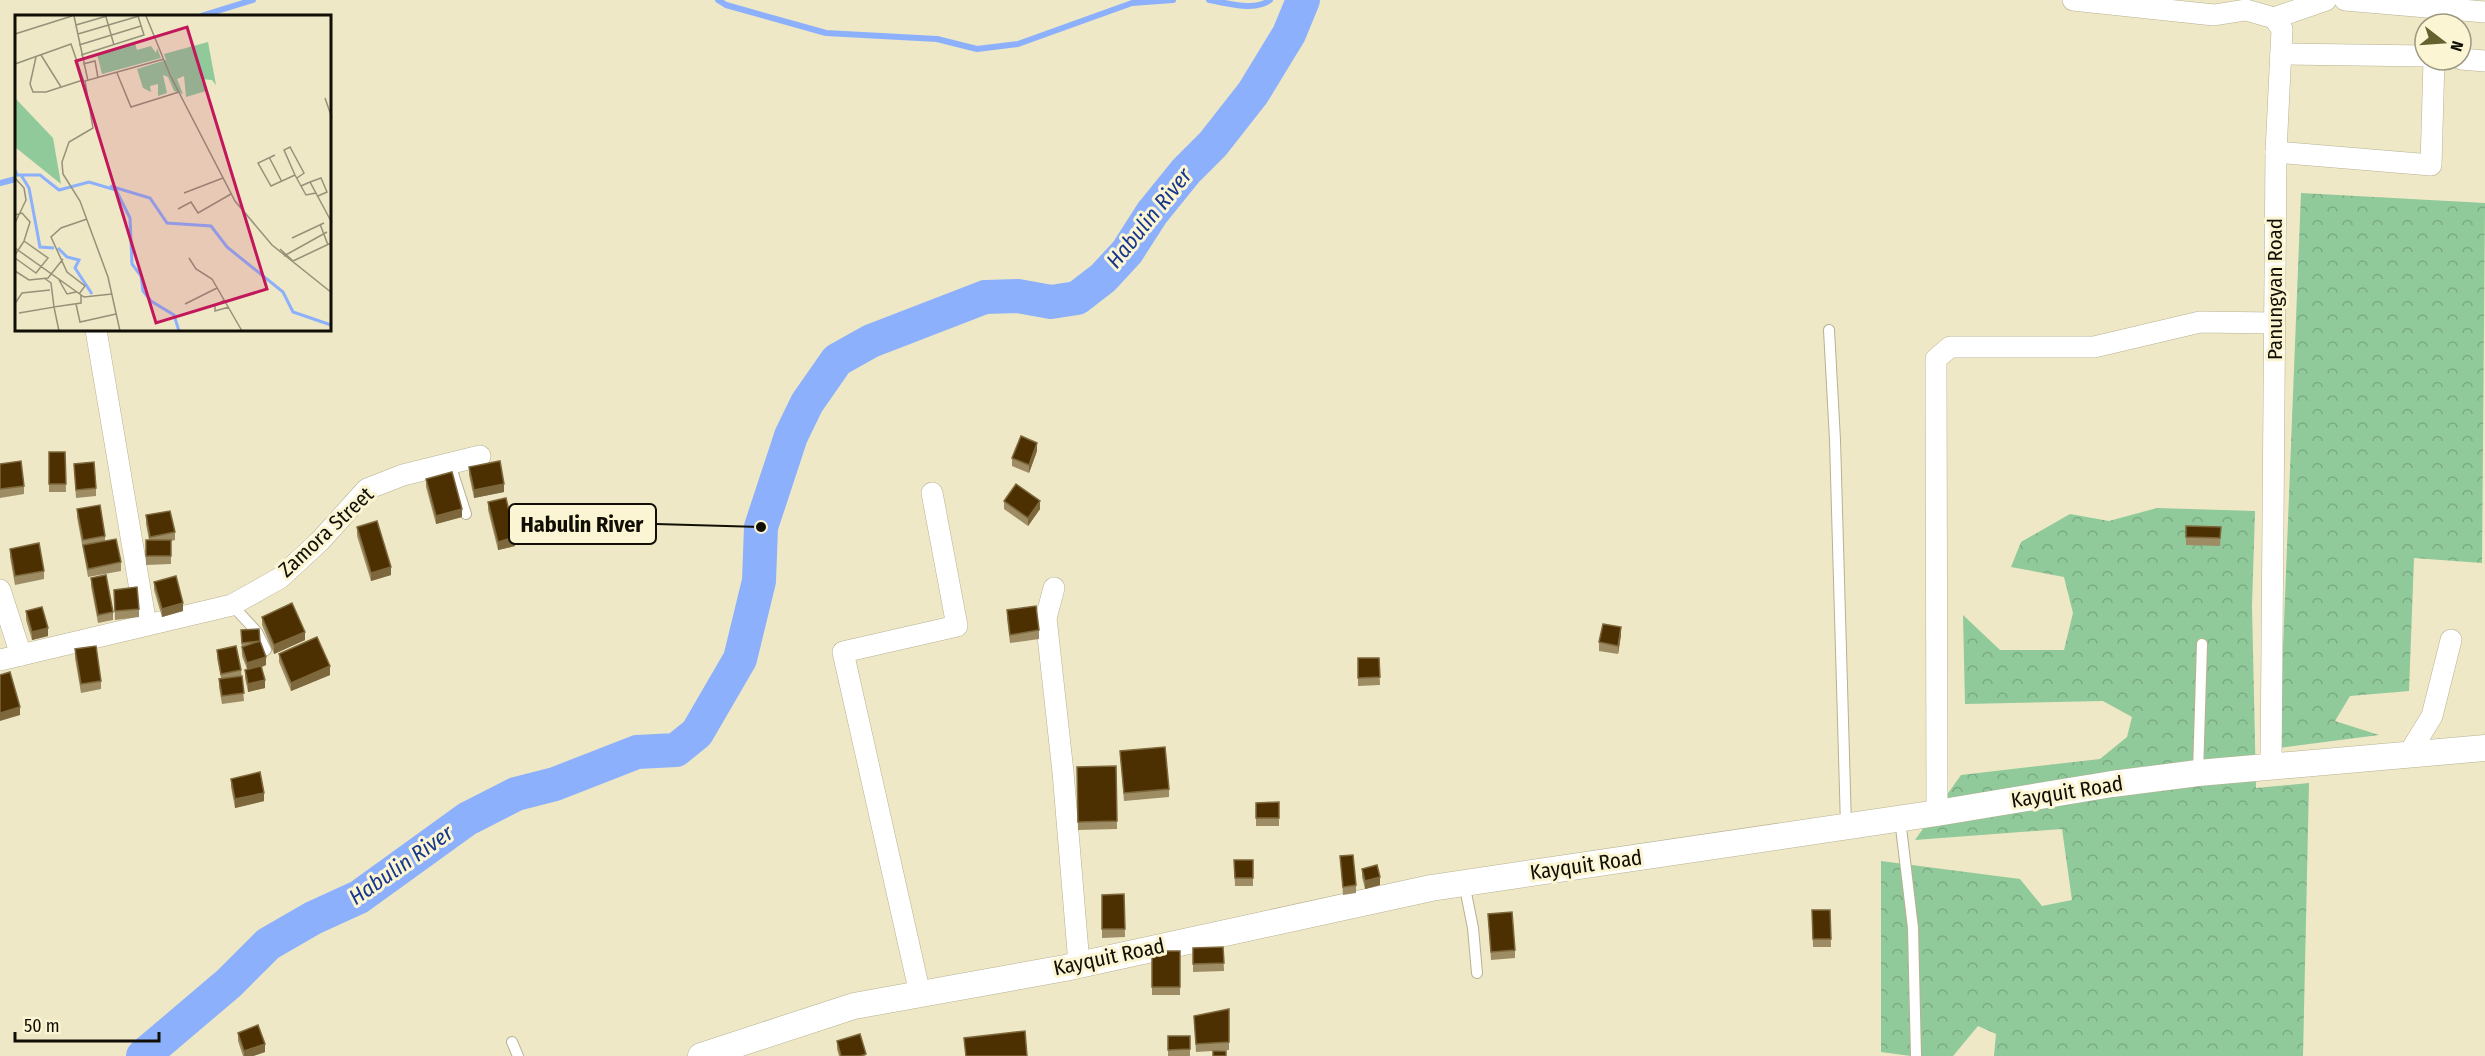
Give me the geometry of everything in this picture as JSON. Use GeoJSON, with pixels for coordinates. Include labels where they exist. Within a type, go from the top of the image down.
{"type":"FeatureCollection","features":[{"type":"Feature","properties":{"kind":"street"},"geometry":{"type":"LineString","coordinates":[[2073,0],[2214,15],[2246,10],[2274,18],[2300,4],[2326,0]]}},
{"type":"Feature","properties":{"kind":"street"},"geometry":{"type":"LineString","coordinates":[[2345,0],[2485,12]]}},
{"type":"Feature","properties":{"kind":"street","name":"Panungyan Road"},"geometry":{"type":"LineString","coordinates":[[2271,767],[2276,152],[2282,29],[2274,18]]}},
{"type":"Feature","properties":{"kind":"street"},"geometry":{"type":"LineString","coordinates":[[2281,54],[2413,56]]}},
{"type":"Feature","properties":{"kind":"street"},"geometry":{"type":"LineString","coordinates":[[2276,152],[2431,165],[2434,72]]}},
{"type":"Feature","properties":{"kind":"street"},"geometry":{"type":"LineString","coordinates":[[1937,813],[1936,359],[1950,347],[2094,347],[2200,322],[2274,323]]}},
{"type":"Feature","properties":{"kind":"street"},"geometry":{"type":"LineString","coordinates":[[96,332],[146,625]]}},
{"type":"Feature","properties":{"kind":"street","name":"Zamora Street"},"geometry":{"type":"LineString","coordinates":[[0,660],[232,605],[280,578],[320,541],[367,489],[403,475],[480,456]]}},
{"type":"Feature","properties":{"kind":"street"},"geometry":{"type":"LineString","coordinates":[[920,994],[843,652],[957,626],[932,493]]}},
{"type":"Feature","properties":{"kind":"street"},"geometry":{"type":"LineString","coordinates":[[1054,588],[1046,618],[1063,772],[1079,964]]}},
{"type":"Feature","properties":{"kind":"street"},"geometry":{"type":"LineString","coordinates":[[0,590],[21,655]]}},
{"type":"Feature","properties":{"kind":"street"},"geometry":{"type":"LineString","coordinates":[[2408,755],[2432,716],[2451,640]]}},
{"type":"Feature","properties":{"kind":"street","name":"Kayquit Road"},"geometry":{"type":"LineString","coordinates":[[701,1056],[854,1006],[1079,964],[1431,888],[1900,819],[2112,784],[2198,773],[2485,748]]}},
{"type":"Feature","properties":{"kind":"lane"},"geometry":{"type":"LineString","coordinates":[[1829,330],[1835,452],[1846,826]]}},
{"type":"Feature","properties":{"kind":"lane"},"geometry":{"type":"LineString","coordinates":[[450,464],[466,514]]}},
{"type":"Feature","properties":{"kind":"lane"},"geometry":{"type":"LineString","coordinates":[[232,605],[257,632],[266,650]]}},
{"type":"Feature","properties":{"kind":"lane"},"geometry":{"type":"LineString","coordinates":[[2198,773],[2202,644]]}},
{"type":"Feature","properties":{"kind":"lane"},"geometry":{"type":"LineString","coordinates":[[1900,819],[1913,928],[1916,1056]]}},
{"type":"Feature","properties":{"kind":"lane"},"geometry":{"type":"LineString","coordinates":[[1464,883],[1473,928],[1477,973]]}},
{"type":"Feature","properties":{"kind":"lane"},"geometry":{"type":"LineString","coordinates":[[512,1042],[518,1056]]}},
{"type":"Feature","properties":{"kind":"green space"},"geometry":{"type":"Polygon","coordinates":[[[2301,193],[2485,203],[2482,563],[2414,558],[2409,691],[2350,696],[2335,721],[2379,735],[2279,748],[2301,193]]]}},
{"type":"Feature","properties":{"kind":"green space"},"geometry":{"type":"Polygon","coordinates":[[[2157,508],[2255,511],[2252,606],[2256,788],[2309,783],[2303,1056],[1994,1056],[1996,1034],[1978,1026],[1953,1056],[1911,1056],[1881,1052],[1881,861],[2020,879],[2042,906],[2072,900],[2062,829],[1915,840],[1961,775],[2100,759],[2127,737],[2132,717],[2103,701],[1965,704],[1963,615],[2000,650],[2064,650],[2073,613],[2064,577],[2011,567],[2021,542],[2070,514],[2109,521],[2157,508]]]}},
{"type":"Feature","properties":{"kind":"building"},"geometry":{"type":"Polygon","coordinates":[[[1021,436],[1037,443],[1029,465],[1012,458],[1021,436]]]}},
{"type":"Feature","properties":{"kind":"building"},"geometry":{"type":"Polygon","coordinates":[[[49,452],[65,452],[66,484],[49,484],[49,452]]]}},
{"type":"Feature","properties":{"kind":"building"},"geometry":{"type":"Polygon","coordinates":[[[21,461],[24,486],[0,489],[0,464],[21,461]]]}},
{"type":"Feature","properties":{"kind":"building"},"geometry":{"type":"Polygon","coordinates":[[[500,461],[504,484],[474,490],[469,467],[500,461]]]}},
{"type":"Feature","properties":{"kind":"building"},"geometry":{"type":"Polygon","coordinates":[[[94,462],[96,488],[76,490],[74,464],[94,462]]]}},
{"type":"Feature","properties":{"kind":"building"},"geometry":{"type":"Polygon","coordinates":[[[452,472],[462,509],[436,516],[426,479],[452,472]]]}},
{"type":"Feature","properties":{"kind":"building"},"geometry":{"type":"Polygon","coordinates":[[[1016,484],[1040,501],[1028,518],[1004,501],[1016,484]]]}},
{"type":"Feature","properties":{"kind":"building"},"geometry":{"type":"Polygon","coordinates":[[[506,498],[515,537],[498,542],[488,502],[506,498]]]}},
{"type":"Feature","properties":{"kind":"building"},"geometry":{"type":"Polygon","coordinates":[[[100,505],[105,536],[83,540],[77,509],[100,505]]]}},
{"type":"Feature","properties":{"kind":"building"},"geometry":{"type":"Polygon","coordinates":[[[170,511],[175,532],[150,537],[146,515],[170,511]]]}},
{"type":"Feature","properties":{"kind":"building"},"geometry":{"type":"Polygon","coordinates":[[[377,521],[391,567],[371,573],[357,527],[377,521]]]}},
{"type":"Feature","properties":{"kind":"building"},"geometry":{"type":"Polygon","coordinates":[[[2186,526],[2221,527],[2220,538],[2186,537],[2186,526]]]}},
{"type":"Feature","properties":{"kind":"building"},"geometry":{"type":"Polygon","coordinates":[[[116,539],[121,562],[88,569],[83,545],[116,539]]]}},
{"type":"Feature","properties":{"kind":"building"},"geometry":{"type":"Polygon","coordinates":[[[146,540],[171,540],[171,556],[146,556],[146,540]]]}},
{"type":"Feature","properties":{"kind":"building"},"geometry":{"type":"Polygon","coordinates":[[[39,543],[44,571],[15,576],[10,549],[39,543]]]}},
{"type":"Feature","properties":{"kind":"building"},"geometry":{"type":"Polygon","coordinates":[[[106,575],[113,612],[98,615],[91,578],[106,575]]]}},
{"type":"Feature","properties":{"kind":"building"},"geometry":{"type":"Polygon","coordinates":[[[176,576],[183,603],[162,609],[154,582],[176,576]]]}},
{"type":"Feature","properties":{"kind":"building"},"geometry":{"type":"Polygon","coordinates":[[[137,587],[139,609],[115,611],[114,590],[137,587]]]}},
{"type":"Feature","properties":{"kind":"building"},"geometry":{"type":"Polygon","coordinates":[[[292,603],[305,632],[274,645],[262,617],[292,603]]]}},
{"type":"Feature","properties":{"kind":"building"},"geometry":{"type":"Polygon","coordinates":[[[1036,606],[1039,630],[1010,635],[1007,610],[1036,606]]]}},
{"type":"Feature","properties":{"kind":"building"},"geometry":{"type":"Polygon","coordinates":[[[42,607],[48,628],[32,632],[26,611],[42,607]]]}},
{"type":"Feature","properties":{"kind":"building"},"geometry":{"type":"Polygon","coordinates":[[[1603,624],[1621,627],[1618,646],[1599,642],[1603,624]]]}},
{"type":"Feature","properties":{"kind":"building"},"geometry":{"type":"Polygon","coordinates":[[[259,629],[260,641],[242,643],[241,630],[259,629]]]}},
{"type":"Feature","properties":{"kind":"building"},"geometry":{"type":"Polygon","coordinates":[[[317,637],[330,666],[291,683],[279,654],[317,637]]]}},
{"type":"Feature","properties":{"kind":"building"},"geometry":{"type":"Polygon","coordinates":[[[260,641],[266,657],[247,663],[242,647],[260,641]]]}},
{"type":"Feature","properties":{"kind":"building"},"geometry":{"type":"Polygon","coordinates":[[[96,646],[101,681],[81,684],[75,649],[96,646]]]}},
{"type":"Feature","properties":{"kind":"building"},"geometry":{"type":"Polygon","coordinates":[[[236,646],[241,670],[221,674],[217,650],[236,646]]]}},
{"type":"Feature","properties":{"kind":"building"},"geometry":{"type":"Polygon","coordinates":[[[1358,658],[1379,658],[1380,677],[1358,678],[1358,658]]]}},
{"type":"Feature","properties":{"kind":"building"},"geometry":{"type":"Polygon","coordinates":[[[261,666],[265,680],[248,684],[245,670],[261,666]]]}},
{"type":"Feature","properties":{"kind":"building"},"geometry":{"type":"Polygon","coordinates":[[[10,672],[20,707],[0,713],[0,675],[10,672]]]}},
{"type":"Feature","properties":{"kind":"building"},"geometry":{"type":"Polygon","coordinates":[[[242,676],[244,693],[222,696],[219,679],[242,676]]]}},
{"type":"Feature","properties":{"kind":"building"},"geometry":{"type":"Polygon","coordinates":[[[1165,747],[1169,789],[1124,793],[1120,751],[1165,747]]]}},
{"type":"Feature","properties":{"kind":"building"},"geometry":{"type":"Polygon","coordinates":[[[1116,766],[1117,821],[1078,822],[1077,767],[1116,766]]]}},
{"type":"Feature","properties":{"kind":"building"},"geometry":{"type":"Polygon","coordinates":[[[260,772],[264,793],[235,799],[231,779],[260,772]]]}},
{"type":"Feature","properties":{"kind":"building"},"geometry":{"type":"Polygon","coordinates":[[[1279,802],[1279,818],[1256,818],[1256,803],[1279,802]]]}},
{"type":"Feature","properties":{"kind":"building"},"geometry":{"type":"Polygon","coordinates":[[[1353,855],[1356,885],[1343,887],[1340,856],[1353,855]]]}},
{"type":"Feature","properties":{"kind":"building"},"geometry":{"type":"Polygon","coordinates":[[[1234,860],[1253,860],[1253,878],[1235,878],[1234,860]]]}},
{"type":"Feature","properties":{"kind":"building"},"geometry":{"type":"Polygon","coordinates":[[[1377,865],[1380,877],[1365,881],[1362,869],[1377,865]]]}},
{"type":"Feature","properties":{"kind":"building"},"geometry":{"type":"Polygon","coordinates":[[[1124,894],[1125,929],[1102,929],[1102,895],[1124,894]]]}},
{"type":"Feature","properties":{"kind":"building"},"geometry":{"type":"Polygon","coordinates":[[[1812,910],[1830,910],[1831,939],[1813,939],[1812,910]]]}},
{"type":"Feature","properties":{"kind":"building"},"geometry":{"type":"Polygon","coordinates":[[[1512,912],[1515,950],[1491,952],[1488,914],[1512,912]]]}},
{"type":"Feature","properties":{"kind":"building"},"geometry":{"type":"Polygon","coordinates":[[[1223,947],[1224,963],[1193,964],[1193,948],[1223,947]]]}},
{"type":"Feature","properties":{"kind":"building"},"geometry":{"type":"Polygon","coordinates":[[[1152,951],[1180,951],[1180,987],[1152,987],[1152,951]]]}},
{"type":"Feature","properties":{"kind":"building"},"geometry":{"type":"Polygon","coordinates":[[[1229,1009],[1229,1042],[1196,1044],[1194,1016],[1229,1009]]]}},
{"type":"Feature","properties":{"kind":"building"},"geometry":{"type":"Polygon","coordinates":[[[258,1025],[265,1044],[244,1051],[238,1033],[258,1025]]]}},
{"type":"Feature","properties":{"kind":"building"},"geometry":{"type":"Polygon","coordinates":[[[1025,1031],[1027,1056],[966,1056],[964,1038],[1025,1031]]]}},
{"type":"Feature","properties":{"kind":"building"},"geometry":{"type":"Polygon","coordinates":[[[860,1034],[866,1054],[841,1056],[837,1041],[860,1034]]]}},
{"type":"Feature","properties":{"kind":"building"},"geometry":{"type":"Polygon","coordinates":[[[1168,1036],[1190,1036],[1190,1049],[1168,1050],[1168,1036]]]}},
{"type":"Feature","properties":{"kind":"building"},"geometry":{"type":"Polygon","coordinates":[[[1213,1051],[1226,1051],[1226,1056],[1213,1056],[1213,1051]]]}},
{"type":"Feature","properties":{"kind":"waterway"},"geometry":{"type":"LineString","coordinates":[[204,15],[253,0]]}},
{"type":"Feature","properties":{"kind":"waterway"},"geometry":{"type":"LineString","coordinates":[[718,0],[726,5],[826,33],[937,39],[977,49],[1018,44],[1132,3],[1173,0]]}},
{"type":"Feature","properties":{"kind":"waterway"},"geometry":{"type":"LineString","coordinates":[[1209,0],[1249,6],[1264,4],[1270,0]]}},
{"type":"Feature","properties":{"kind":"waterway","name":"Habulin River"},"geometry":{"type":"LineString","coordinates":[[143,1056],[229,983],[268,944],[313,918],[359,897],[467,819],[516,794],[555,784],[637,752],[676,750],[697,733],[740,659],[759,581],[761,527],[791,436],[807,403],[837,360],[871,341],[985,297],[1018,296],[1051,302],[1077,298],[1103,278],[1127,252],[1152,213],[1186,171],[1213,144],[1253,93],[1289,34],[1303,0]]}},
{"type":"Feature","properties":{"kind":"waterway"},"geometry":{"type":"LineString","coordinates":[[0,183],[15,179]]}},
{"type":"Feature","properties":{"kind":"place","name":"Habulin River"},"geometry":{"type":"Point","coordinates":[761,527]}}]}
